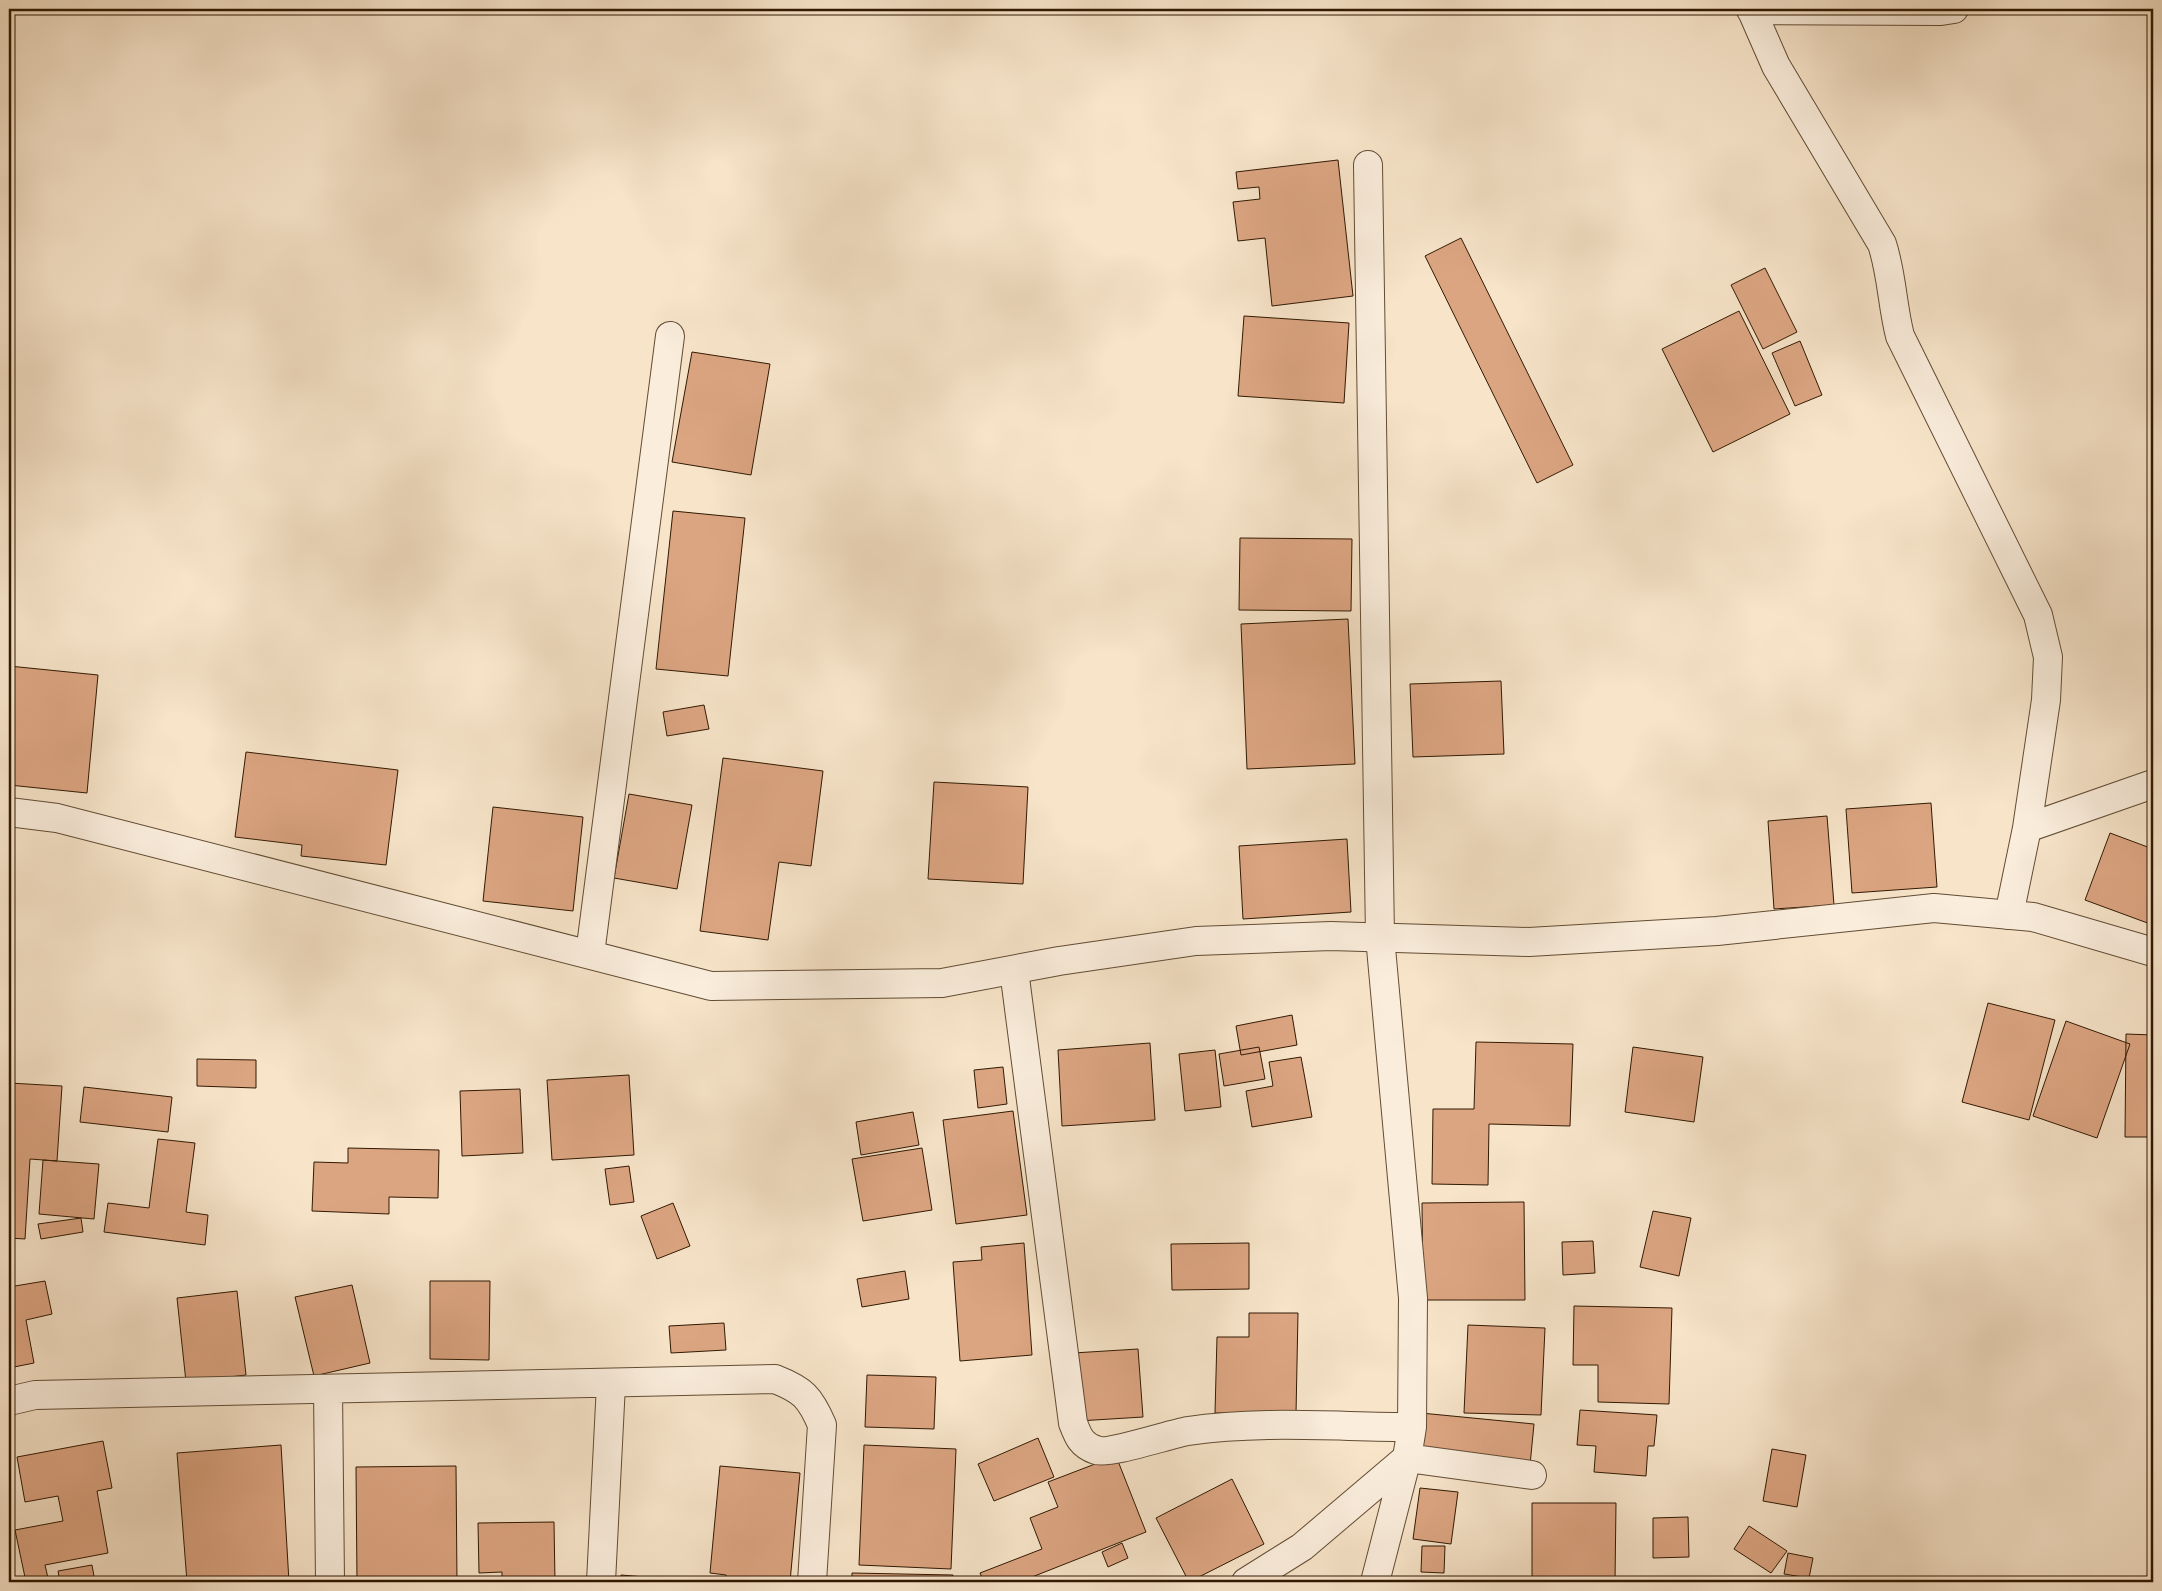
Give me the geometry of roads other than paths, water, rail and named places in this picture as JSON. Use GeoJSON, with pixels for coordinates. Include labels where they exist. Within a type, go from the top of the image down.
{"type":"FeatureCollection","features":[{"type":"Feature","properties":{"kind":"street"},"geometry":{"type":"LineString","coordinates":[[1954,9],[1941,11],[1751,9],[1776,66],[1882,244],[1889,265],[1894,314],[1900,336],[2038,615],[2048,657],[2046,692],[2027,828],[2009,915]]}},
{"type":"Feature","properties":{"kind":"street"},"geometry":{"type":"LineString","coordinates":[[1368,165],[1380,937],[1412,1298],[1412,1428],[1407,1458],[1376,1582]]}},
{"type":"Feature","properties":{"kind":"street"},"geometry":{"type":"LineString","coordinates":[[590,954],[670,336]]}},
{"type":"Feature","properties":{"kind":"street"},"geometry":{"type":"LineString","coordinates":[[2027,828],[2153,784]]}},
{"type":"Feature","properties":{"kind":"street"},"geometry":{"type":"LineString","coordinates":[[9,812],[57,818],[711,986],[942,983],[1196,941],[1331,936],[1529,942],[1717,931],[1934,908],[2033,917],[2153,952]]}},
{"type":"Feature","properties":{"kind":"street"},"geometry":{"type":"LineString","coordinates":[[1014,970],[1072,1423],[1080,1441],[1097,1451],[1117,1448],[1168,1434],[1229,1425],[1412,1428]]}},
{"type":"Feature","properties":{"kind":"street"},"geometry":{"type":"LineString","coordinates":[[9,1401],[35,1395],[775,1379],[797,1388],[813,1403],[822,1425],[812,1582]]}},
{"type":"Feature","properties":{"kind":"street"},"geometry":{"type":"LineString","coordinates":[[601,1582],[611,1384]]}},
{"type":"Feature","properties":{"kind":"street"},"geometry":{"type":"LineString","coordinates":[[328,1389],[330,1582]]}},
{"type":"Feature","properties":{"kind":"street"},"geometry":{"type":"LineString","coordinates":[[1246,1582],[1302,1547],[1407,1458],[1532,1475]]}}]}
